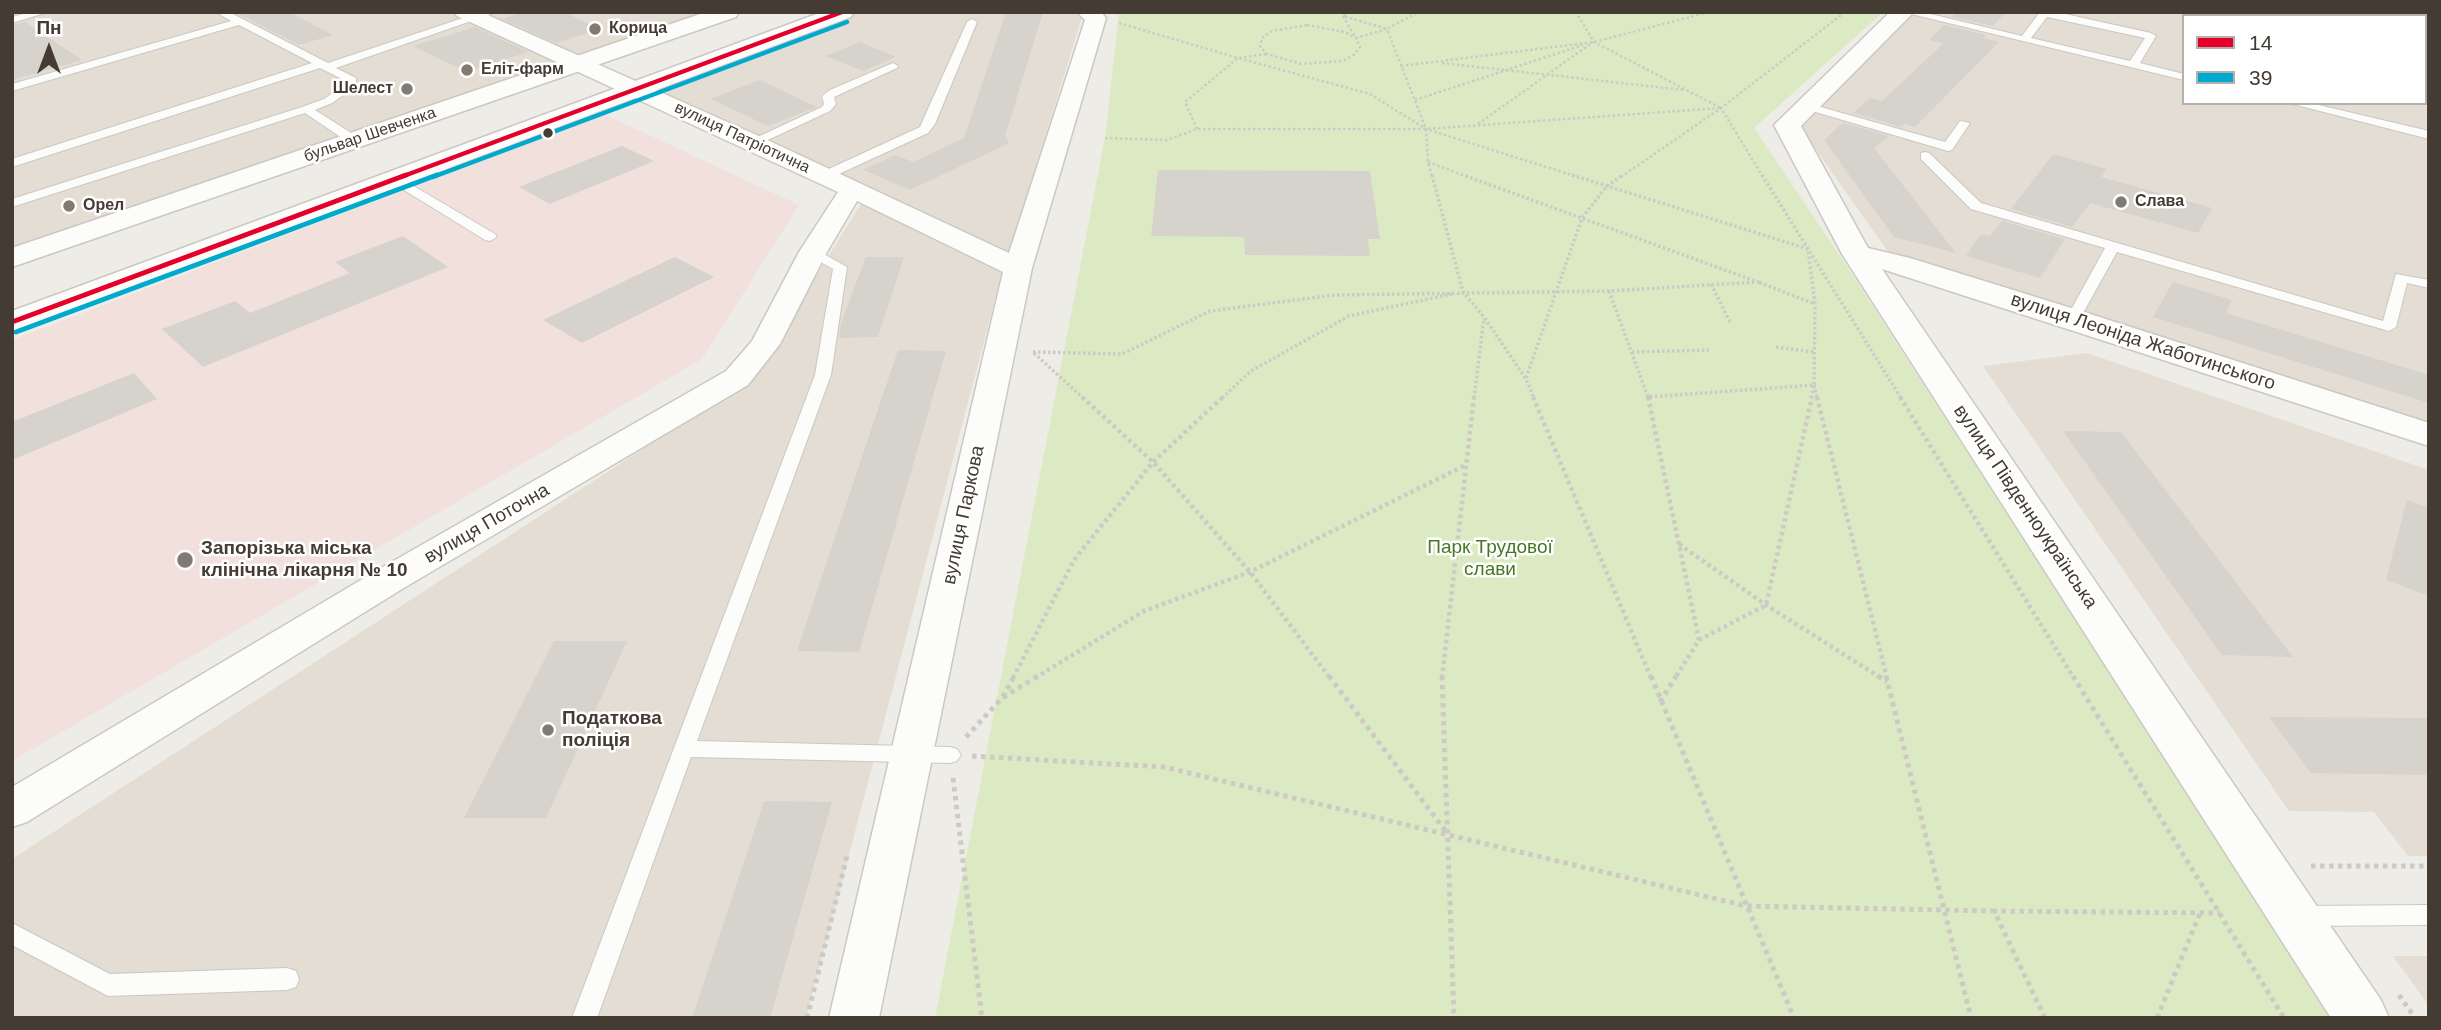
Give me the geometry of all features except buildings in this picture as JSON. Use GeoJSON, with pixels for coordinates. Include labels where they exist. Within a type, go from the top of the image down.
{"type":"FeatureCollection","features":[{"type":"Feature","properties":{"kind":"street","name":"бульвар Шевченка"},"geometry":{"type":"LineString","coordinates":[[12,258],[728,12]]}},
{"type":"Feature","properties":{"kind":"street"},"geometry":{"type":"LineString","coordinates":[[12,322],[842,12]]}},
{"type":"Feature","properties":{"kind":"street","name":"вулиця Південноукраїнська"},"geometry":{"type":"LineString","coordinates":[[1906,12],[1787,125],[1857,254],[2362,1018]]}},
{"type":"Feature","properties":{"kind":"street","name":"вулиця Патріотична"},"geometry":{"type":"LineString","coordinates":[[477,14],[1018,268]]}},
{"type":"Feature","properties":{"kind":"street","name":"вулиця Паркова"},"geometry":{"type":"LineString","coordinates":[[854,1018],[1018,268],[1092,15]]}},
{"type":"Feature","properties":{"kind":"street","name":"вулиця Поточна"},"geometry":{"type":"LineString","coordinates":[[12,809],[378,587],[737,378],[765,344],[813,252],[838,183]]}},
{"type":"Feature","properties":{"kind":"street","name":"вулиця Леоніда Жаботинського"},"geometry":{"type":"LineString","coordinates":[[1857,254],[1899,264],[2073,319],[2429,435]]}},
{"type":"Feature","properties":{"kind":"lane"},"geometry":{"type":"LineString","coordinates":[[12,20],[43,12]]}},
{"type":"Feature","properties":{"kind":"lane"},"geometry":{"type":"LineString","coordinates":[[12,203],[306,109],[328,101],[349,86],[352,80],[221,12]]}},
{"type":"Feature","properties":{"kind":"lane"},"geometry":{"type":"LineString","coordinates":[[1906,12],[2182,77]]}},
{"type":"Feature","properties":{"kind":"lane"},"geometry":{"type":"LineString","coordinates":[[2024,40],[2045,13],[2151,36],[2133,65]]}},
{"type":"Feature","properties":{"kind":"lane"},"geometry":{"type":"LineString","coordinates":[[12,163],[477,14]]}},
{"type":"Feature","properties":{"kind":"lane"},"geometry":{"type":"LineString","coordinates":[[12,88],[240,22]]}},
{"type":"Feature","properties":{"kind":"lane"},"geometry":{"type":"LineString","coordinates":[[838,183],[924,130],[929,124],[972,22]]}},
{"type":"Feature","properties":{"kind":"lane"},"geometry":{"type":"LineString","coordinates":[[753,142],[826,108],[830,104],[828,96],[834,92],[893,66]]}},
{"type":"Feature","properties":{"kind":"lane"},"geometry":{"type":"LineString","coordinates":[[2309,105],[2429,135]]}},
{"type":"Feature","properties":{"kind":"lane"},"geometry":{"type":"LineString","coordinates":[[1806,106],[1948,146],[1964,123]]}},
{"type":"Feature","properties":{"kind":"lane"},"geometry":{"type":"LineString","coordinates":[[306,109],[355,141]]}},
{"type":"Feature","properties":{"kind":"lane"},"geometry":{"type":"LineString","coordinates":[[1925,156],[1976,206],[2389,327],[2402,276],[2429,284]]}},
{"type":"Feature","properties":{"kind":"lane"},"geometry":{"type":"LineString","coordinates":[[395,178],[491,237]]}},
{"type":"Feature","properties":{"kind":"lane"},"geometry":{"type":"LineString","coordinates":[[2073,319],[2113,246]]}},
{"type":"Feature","properties":{"kind":"lane"},"geometry":{"type":"LineString","coordinates":[[584,1018],[823,375],[840,267],[813,252]]}},
{"type":"Feature","properties":{"kind":"lane"},"geometry":{"type":"LineString","coordinates":[[684,749],[950,755]]}},
{"type":"Feature","properties":{"kind":"lane"},"geometry":{"type":"LineString","coordinates":[[2295,916],[2429,915]]}},
{"type":"Feature","properties":{"kind":"lane"},"geometry":{"type":"LineString","coordinates":[[12,933],[108,985],[288,979]]}},
{"type":"Feature","properties":{"kind":"path"},"geometry":{"type":"LineString","coordinates":[[1343,16],[1350,12]]}},
{"type":"Feature","properties":{"kind":"path"},"geometry":{"type":"LineString","coordinates":[[1343,16],[1356,38],[1360,47],[1354,55],[1342,61],[1322,64],[1281,61],[1267,54],[1260,46],[1262,38],[1272,31],[1288,27],[1327,27],[1356,38],[1387,29],[1418,12]]}},
{"type":"Feature","properties":{"kind":"path"},"geometry":{"type":"LineString","coordinates":[[1576,12],[1594,42],[1721,108],[2284,1018]]}},
{"type":"Feature","properties":{"kind":"path"},"geometry":{"type":"LineString","coordinates":[[1415,100],[1594,42],[1709,12]]}},
{"type":"Feature","properties":{"kind":"path"},"geometry":{"type":"LineString","coordinates":[[1526,379],[1582,218],[1607,186],[1721,108],[1845,12]]}},
{"type":"Feature","properties":{"kind":"path"},"geometry":{"type":"LineString","coordinates":[[1092,15],[1370,94],[1426,129],[1808,250]]}},
{"type":"Feature","properties":{"kind":"path"},"geometry":{"type":"LineString","coordinates":[[1343,16],[1387,29]]}},
{"type":"Feature","properties":{"kind":"path"},"geometry":{"type":"LineString","coordinates":[[1387,29],[1426,129],[1427,162],[1463,292],[1484,317],[1526,379],[1794,1018]]}},
{"type":"Feature","properties":{"kind":"path"},"geometry":{"type":"LineString","coordinates":[[1401,66],[1594,42]]}},
{"type":"Feature","properties":{"kind":"path"},"geometry":{"type":"LineString","coordinates":[[1477,125],[1594,42]]}},
{"type":"Feature","properties":{"kind":"path"},"geometry":{"type":"LineString","coordinates":[[1197,129],[1185,102],[1238,58],[1267,54]]}},
{"type":"Feature","properties":{"kind":"path"},"geometry":{"type":"LineString","coordinates":[[1433,62],[1688,91]]}},
{"type":"Feature","properties":{"kind":"path"},"geometry":{"type":"LineString","coordinates":[[1105,138],[1167,140],[1197,129],[1426,129],[1721,108]]}},
{"type":"Feature","properties":{"kind":"path"},"geometry":{"type":"LineString","coordinates":[[1427,162],[1815,304]]}},
{"type":"Feature","properties":{"kind":"path"},"geometry":{"type":"LineString","coordinates":[[1766,605],[1814,385],[1815,304],[1808,250]]}},
{"type":"Feature","properties":{"kind":"path"},"geometry":{"type":"LineString","coordinates":[[1448,834],[1250,572],[1153,462],[1033,352],[1122,354],[1210,311],[1334,295],[1609,291],[1758,282]]}},
{"type":"Feature","properties":{"kind":"path"},"geometry":{"type":"LineString","coordinates":[[1711,284],[1731,324]]}},
{"type":"Feature","properties":{"kind":"path"},"geometry":{"type":"LineString","coordinates":[[1609,291],[1648,397],[1699,640]]}},
{"type":"Feature","properties":{"kind":"path"},"geometry":{"type":"LineString","coordinates":[[982,1018],[950,755],[1002,698],[1074,560],[1153,462],[1251,371],[1349,316],[1463,292]]}},
{"type":"Feature","properties":{"kind":"path"},"geometry":{"type":"LineString","coordinates":[[1454,1018],[1442,664],[1484,317]]}},
{"type":"Feature","properties":{"kind":"path"},"geometry":{"type":"LineString","coordinates":[[1776,348],[1814,352]]}},
{"type":"Feature","properties":{"kind":"path"},"geometry":{"type":"LineString","coordinates":[[1632,352],[1709,350]]}},
{"type":"Feature","properties":{"kind":"path"},"geometry":{"type":"LineString","coordinates":[[1648,397],[1814,385]]}},
{"type":"Feature","properties":{"kind":"path"},"geometry":{"type":"LineString","coordinates":[[1814,385],[1971,1018]]}},
{"type":"Feature","properties":{"kind":"path"},"geometry":{"type":"LineString","coordinates":[[1002,698],[1144,611],[1250,572],[1466,465]]}},
{"type":"Feature","properties":{"kind":"path"},"geometry":{"type":"LineString","coordinates":[[1678,544],[1766,605],[1888,683]]}},
{"type":"Feature","properties":{"kind":"path"},"geometry":{"type":"LineString","coordinates":[[1660,702],[1699,640],[1766,605]]}},
{"type":"Feature","properties":{"kind":"path"},"geometry":{"type":"LineString","coordinates":[[950,755],[1164,767],[1746,906],[2220,914]]}},
{"type":"Feature","properties":{"kind":"path"},"geometry":{"type":"LineString","coordinates":[[2303,855],[2311,866],[2429,866]]}},
{"type":"Feature","properties":{"kind":"path"},"geometry":{"type":"LineString","coordinates":[[1994,911],[2045,1018]]}},
{"type":"Feature","properties":{"kind":"path"},"geometry":{"type":"LineString","coordinates":[[2157,1018],[2200,913]]}},
{"type":"Feature","properties":{"kind":"path"},"geometry":{"type":"LineString","coordinates":[[807,1018],[832,914]]}},
{"type":"Feature","properties":{"kind":"shaded area"},"geometry":{"type":"Polygon","coordinates":[[[12,12],[451,12],[565,64],[12,250],[12,12]]]}},
{"type":"Feature","properties":{"kind":"shaded area"},"geometry":{"type":"Polygon","coordinates":[[[477,12],[714,12],[583,58],[477,12]]]}},
{"type":"Feature","properties":{"kind":"shaded area"},"geometry":{"type":"Polygon","coordinates":[[[860,12],[1074,12],[1082,17],[1009,253],[652,89],[860,12]]]}},
{"type":"Feature","properties":{"kind":"shaded area"},"geometry":{"type":"Polygon","coordinates":[[[1914,12],[2264,14],[2182,14],[2182,105],[2427,105],[2429,48],[2429,423],[1891,256],[1800,127],[1914,12]]]}},
{"type":"Feature","properties":{"kind":"shaded area","name":"Запорізька міська клінічна лікарня № 10"},"geometry":{"type":"Polygon","coordinates":[[[604,114],[799,205],[702,359],[12,761],[12,340],[604,114]]]}},
{"type":"Feature","properties":{"kind":"shaded area"},"geometry":{"type":"Polygon","coordinates":[[[861,204],[1002,273],[806,1018],[12,1018],[12,859],[752,378],[861,204]]]}},
{"type":"Feature","properties":{"kind":"shaded area"},"geometry":{"type":"Polygon","coordinates":[[[2087,353],[2429,470],[2429,856],[2408,856],[2374,812],[2289,811],[1983,366],[2087,353]]]}},
{"type":"Feature","properties":{"kind":"shaded area"},"geometry":{"type":"Polygon","coordinates":[[[2393,956],[2429,956],[2429,1006],[2393,956]]]}},
{"type":"Feature","properties":{"kind":"green space","name":"Парк Трудової слави"},"geometry":{"type":"Polygon","coordinates":[[[1883,12],[1754,128],[1844,262],[2333,1018],[935,1018],[1105,138],[1119,13],[1883,12]]]}},
{"type":"Feature","properties":{"kind":"transit line","name":"14"},"geometry":{"type":"LineString","coordinates":[[12,322],[842,12]]}},
{"type":"Feature","properties":{"kind":"transit line","name":"39"},"geometry":{"type":"LineString","coordinates":[[16,332],[847,22]]}},
{"type":"Feature","properties":{"kind":"place","name":"Корица"},"geometry":{"type":"Point","coordinates":[595,29]}},
{"type":"Feature","properties":{"kind":"place","name":"Еліт-фарм"},"geometry":{"type":"Point","coordinates":[467,70]}},
{"type":"Feature","properties":{"kind":"place","name":"Шелест"},"geometry":{"type":"Point","coordinates":[407,89]}},
{"type":"Feature","properties":{"kind":"place","name":"Слава"},"geometry":{"type":"Point","coordinates":[2121,202]}},
{"type":"Feature","properties":{"kind":"place","name":"Орел"},"geometry":{"type":"Point","coordinates":[69,206]}},
{"type":"Feature","properties":{"kind":"place","name":"Запорізька міська клінічна лікарня № 10"},"geometry":{"type":"Point","coordinates":[185,560]}},
{"type":"Feature","properties":{"kind":"place","name":"Податкова поліція"},"geometry":{"type":"Point","coordinates":[548,730]}}]}
